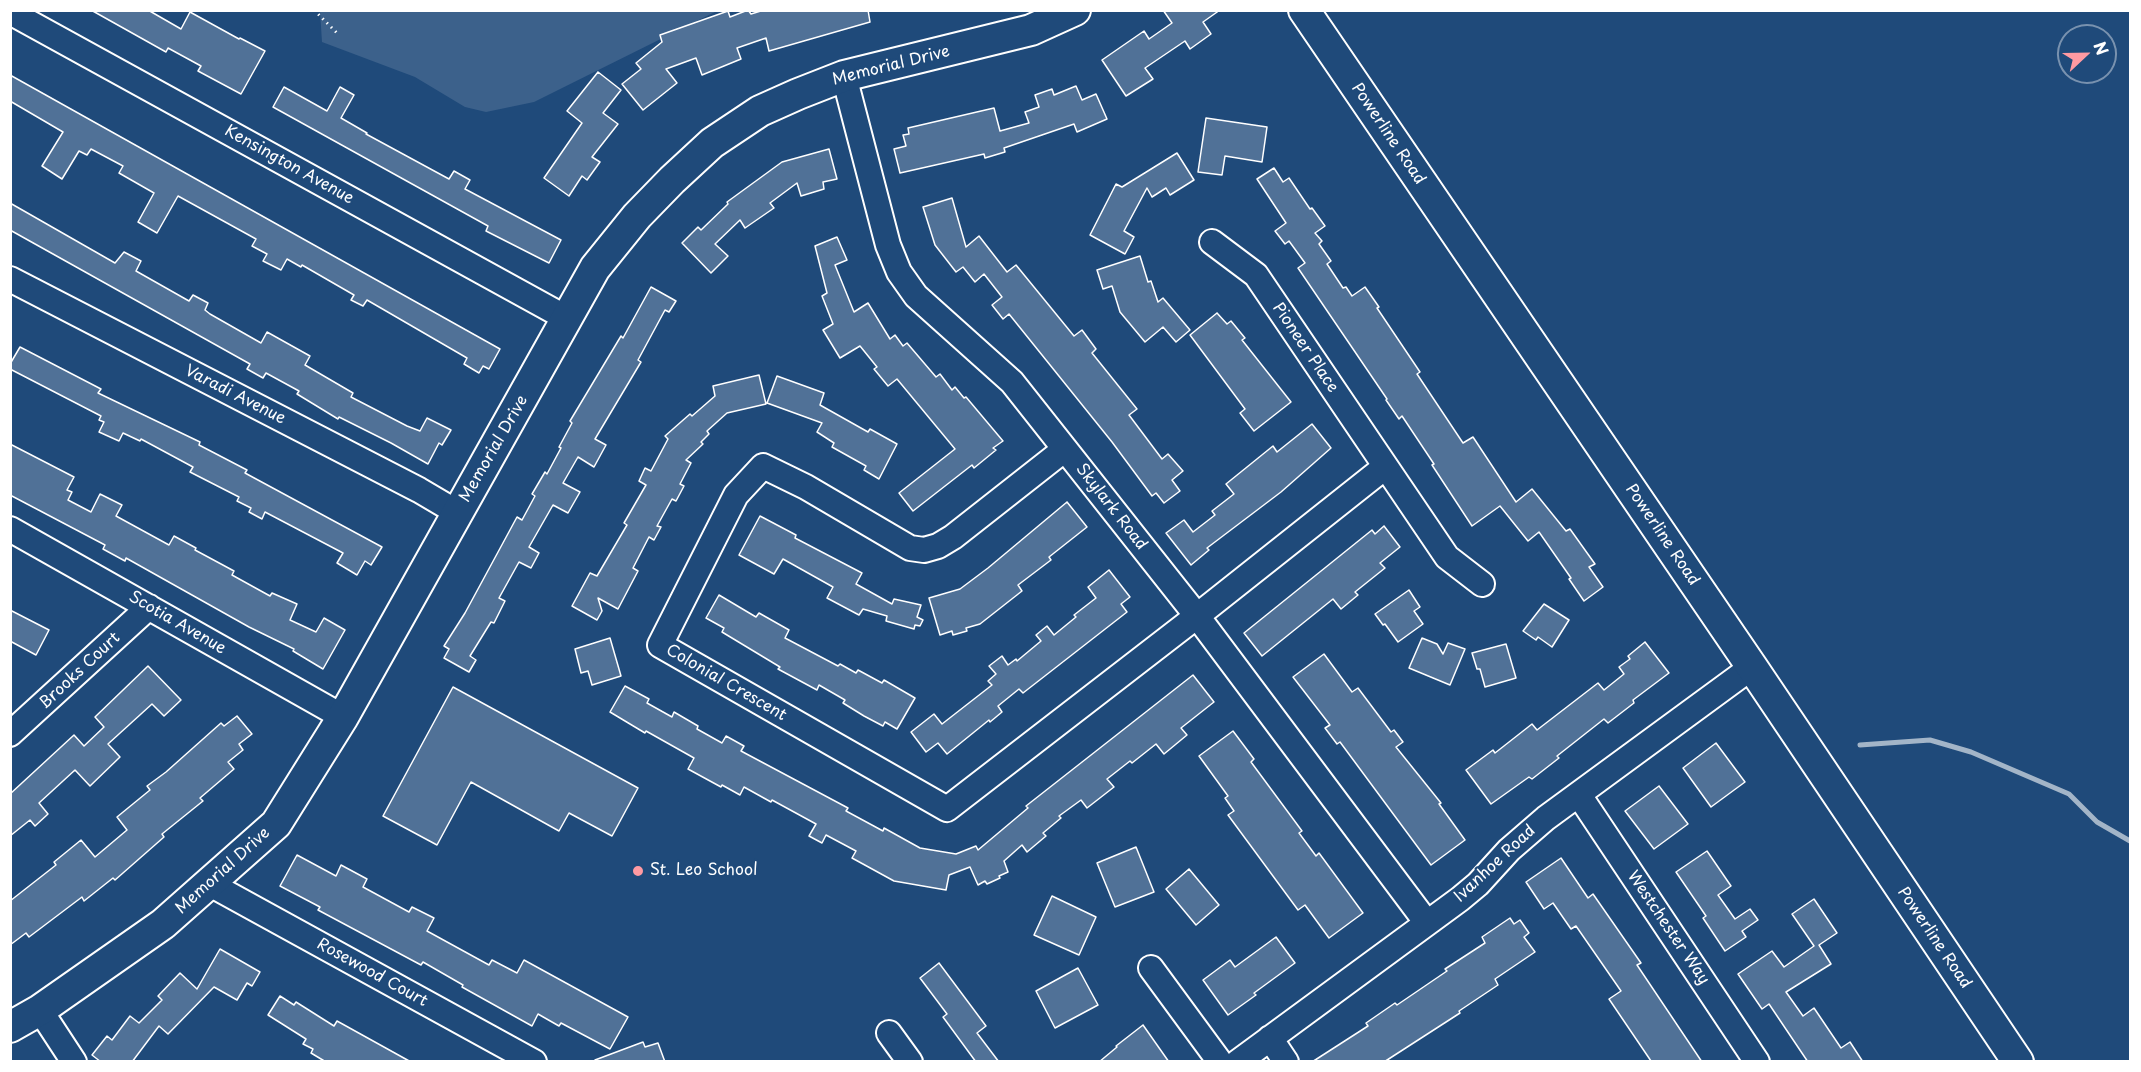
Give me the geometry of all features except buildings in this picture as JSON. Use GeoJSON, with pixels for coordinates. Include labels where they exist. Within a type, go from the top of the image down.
{"type":"FeatureCollection","features":[{"type":"Feature","properties":{"kind":"main road","name":"Memorial Drive"},"geometry":{"type":"LineString","coordinates":[[10,1027],[40,1010],[163,924],[276,824],[343,717],[595,268],[637,216],[712,143],[760,111],[844,76],[1031,30],[1075,10]]}},
{"type":"Feature","properties":{"kind":"main road","name":"Powerline Road"},"geometry":{"type":"LineString","coordinates":[[1304,10],[2018,1062]]}},
{"type":"Feature","properties":{"kind":"street","name":"Kensington Avenue"},"geometry":{"type":"LineString","coordinates":[[10,12],[568,319]]}},
{"type":"Feature","properties":{"kind":"street","name":"Skylark Road"},"geometry":{"type":"LineString","coordinates":[[844,76],[888,245],[899,272],[916,296],[1012,382],[1197,616],[1427,923]]}},
{"type":"Feature","properties":{"kind":"street","name":"Pioneer Place"},"geometry":{"type":"LineString","coordinates":[[1212,242],[1256,275],[1447,557],[1482,584]]}},
{"type":"Feature","properties":{"kind":"street","name":"Varadi Avenue"},"geometry":{"type":"LineString","coordinates":[[10,279],[419,490],[458,513]]}},
{"type":"Feature","properties":{"kind":"street","name":"Colonial Crescent"},"geometry":{"type":"LineString","coordinates":[[1065,449],[953,537],[938,546],[924,550],[910,548],[806,487],[763,466],[736,495],[660,645],[947,809],[1197,616]]}},
{"type":"Feature","properties":{"kind":"street"},"geometry":{"type":"LineString","coordinates":[[1197,616],[1385,467]]}},
{"type":"Feature","properties":{"kind":"street","name":"Scotia Avenue"},"geometry":{"type":"LineString","coordinates":[[10,530],[343,717]]}},
{"type":"Feature","properties":{"kind":"street","name":"Brooks Court"},"geometry":{"type":"LineString","coordinates":[[10,734],[149,607]]}},
{"type":"Feature","properties":{"kind":"street","name":"Ivanhoe Road"},"geometry":{"type":"LineString","coordinates":[[1238,1062],[1469,892],[1518,841],[1546,818],[1752,667]]}},
{"type":"Feature","properties":{"kind":"street","name":"Westchester Way"},"geometry":{"type":"LineString","coordinates":[[1579,795],[1757,1062]]}},
{"type":"Feature","properties":{"kind":"street","name":"Rosewood Court"},"geometry":{"type":"LineString","coordinates":[[210,884],[534,1062]]}},
{"type":"Feature","properties":{"kind":"street"},"geometry":{"type":"LineString","coordinates":[[1151,968],[1220,1062]]}},
{"type":"Feature","properties":{"kind":"street"},"geometry":{"type":"LineString","coordinates":[[40,1010],[74,1062]]}},
{"type":"Feature","properties":{"kind":"street"},"geometry":{"type":"LineString","coordinates":[[890,1033],[910,1062]]}},
{"type":"Feature","properties":{"kind":"street"},"geometry":{"type":"LineString","coordinates":[[1270,1038],[1286,1062]]}},
{"type":"Feature","properties":{"kind":"path"},"geometry":{"type":"LineString","coordinates":[[314,10],[338,34]]}},
{"type":"Feature","properties":{"kind":"shaded area"},"geometry":{"type":"Polygon","coordinates":[[[320,11],[717,11],[534,102],[486,112],[465,107],[415,77],[322,42],[320,11]]]}},
{"type":"Feature","properties":{"kind":"waterway"},"geometry":{"type":"LineString","coordinates":[[1860,745],[1930,740],[1971,752],[2069,794],[2097,822],[2130,841]]}},
{"type":"Feature","properties":{"kind":"place","name":"St. Leo School"},"geometry":{"type":"Point","coordinates":[638,871]}}]}
